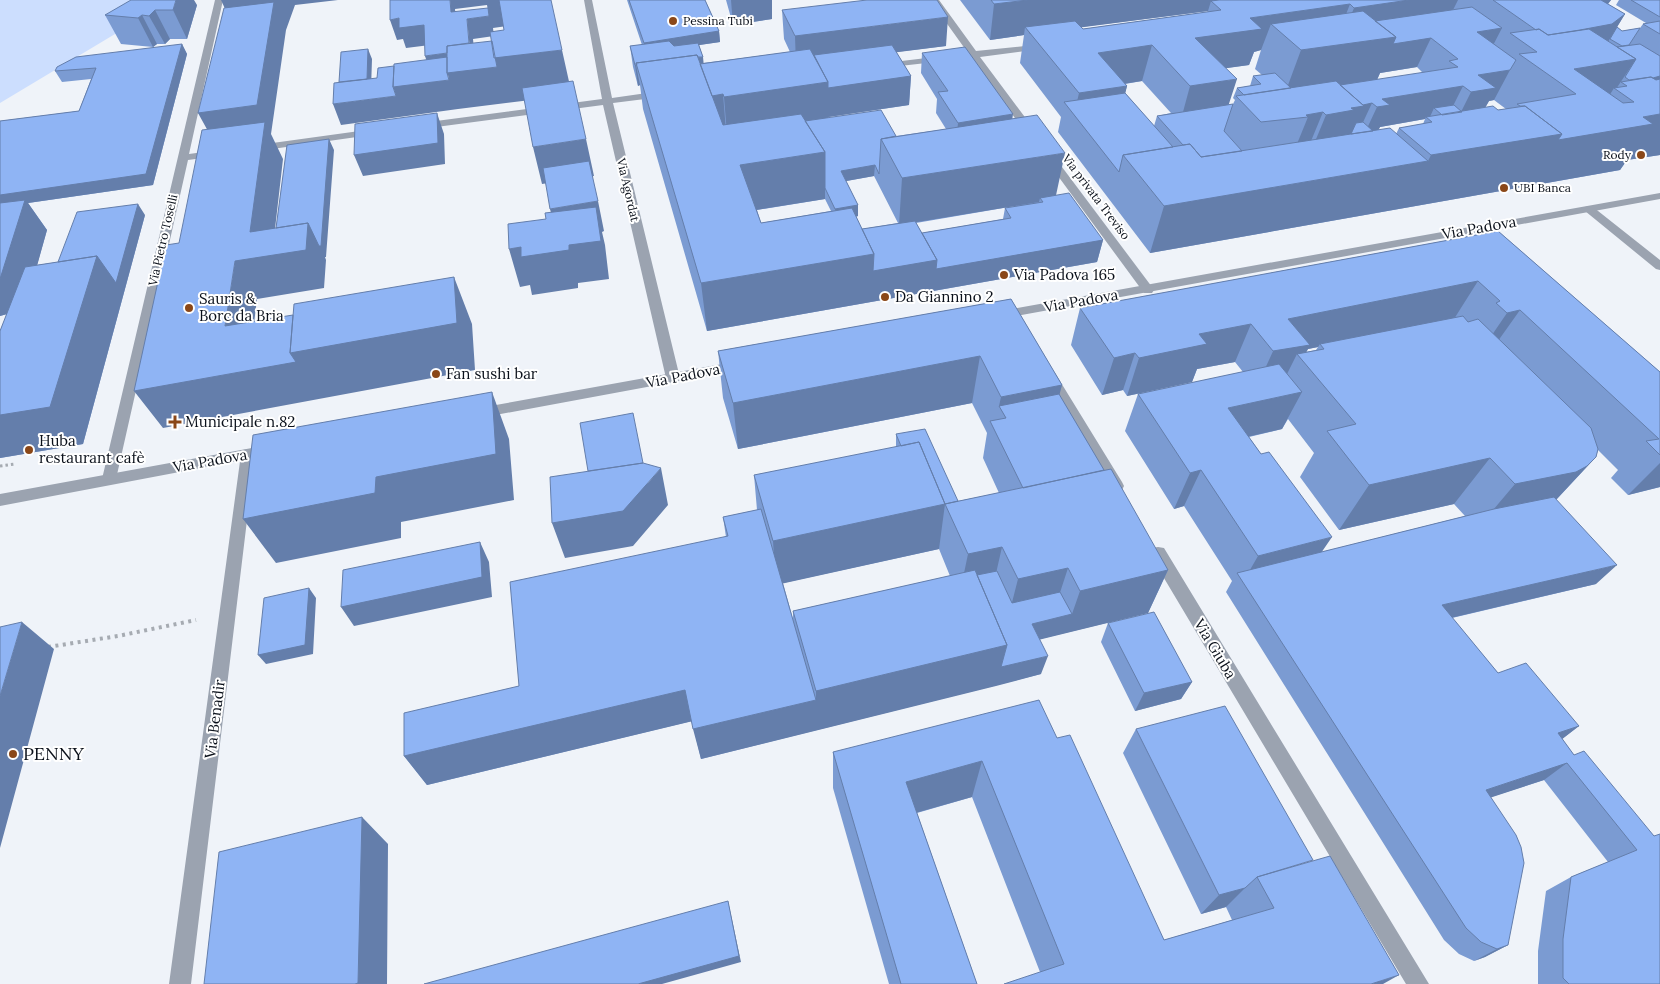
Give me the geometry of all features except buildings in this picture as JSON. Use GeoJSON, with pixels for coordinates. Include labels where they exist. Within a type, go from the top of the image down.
{"type":"FeatureCollection","features":[{"type":"Feature","properties":{"kind":"street","name":"Via Pietro Toselli"},"geometry":{"type":"LineString","coordinates":[[109,479],[219,0]]}},
{"type":"Feature","properties":{"kind":"street","name":"Via Agordat"},"geometry":{"type":"LineString","coordinates":[[588,0],[607,101],[673,378]]}},
{"type":"Feature","properties":{"kind":"street","name":"Via privata Treviso"},"geometry":{"type":"LineString","coordinates":[[934,0],[1148,290]]}},
{"type":"Feature","properties":{"kind":"street"},"geometry":{"type":"LineString","coordinates":[[876,67],[1052,44]]}},
{"type":"Feature","properties":{"kind":"street"},"geometry":{"type":"LineString","coordinates":[[415,127],[672,93]]}},
{"type":"Feature","properties":{"kind":"street"},"geometry":{"type":"LineString","coordinates":[[248,149],[385,131]]}},
{"type":"Feature","properties":{"kind":"street"},"geometry":{"type":"LineString","coordinates":[[182,158],[228,152]]}},
{"type":"Feature","properties":{"kind":"street","name":"Via Padova"},"geometry":{"type":"LineString","coordinates":[[984,318],[1017,320],[1148,290],[1461,231],[1660,196]]}},
{"type":"Feature","properties":{"kind":"street"},"geometry":{"type":"LineString","coordinates":[[1589,209],[1660,266]]}},
{"type":"Feature","properties":{"kind":"street"},"geometry":{"type":"LineString","coordinates":[[1461,231],[1474,242]]}},
{"type":"Feature","properties":{"kind":"street","name":"Via Padova"},"geometry":{"type":"LineString","coordinates":[[470,414],[754,363]]}},
{"type":"Feature","properties":{"kind":"street"},"geometry":{"type":"LineString","coordinates":[[1044,366],[1126,502]]}},
{"type":"Feature","properties":{"kind":"street","name":"Via Padova"},"geometry":{"type":"LineString","coordinates":[[0,500],[287,447]]}},
{"type":"Feature","properties":{"kind":"street","name":"Via Benadir"},"geometry":{"type":"LineString","coordinates":[[180,984],[248,454]]}},
{"type":"Feature","properties":{"kind":"street","name":"Via Giuba"},"geometry":{"type":"LineString","coordinates":[[1147,536],[1418,984]]}},
{"type":"Feature","properties":{"kind":"path"},"geometry":{"type":"LineString","coordinates":[[0,466],[15,464]]}},
{"type":"Feature","properties":{"kind":"path"},"geometry":{"type":"LineString","coordinates":[[40,649],[228,614]]}},
{"type":"Feature","properties":{"kind":"shaded area"},"geometry":{"type":"Polygon","coordinates":[[[0,0],[163,0],[170,1],[0,103],[0,0]]]}},
{"type":"Feature","properties":{"kind":"place","name":"Pessina Tubi"},"geometry":{"type":"Point","coordinates":[673,21]}},
{"type":"Feature","properties":{"kind":"place","name":"Rody"},"geometry":{"type":"Point","coordinates":[1641,155]}},
{"type":"Feature","properties":{"kind":"place","name":"UBI Banca"},"geometry":{"type":"Point","coordinates":[1504,188]}},
{"type":"Feature","properties":{"kind":"place","name":"Via Padova 165"},"geometry":{"type":"Point","coordinates":[1004,275]}},
{"type":"Feature","properties":{"kind":"place","name":"Da Giannino 2"},"geometry":{"type":"Point","coordinates":[885,297]}},
{"type":"Feature","properties":{"kind":"place","name":"Sauris & Borc da Bria"},"geometry":{"type":"Point","coordinates":[189,308]}},
{"type":"Feature","properties":{"kind":"place","name":"Fan sushi bar"},"geometry":{"type":"Point","coordinates":[436,374]}},
{"type":"Feature","properties":{"kind":"place","name":"Municipale n.82"},"geometry":{"type":"Point","coordinates":[175,422]}},
{"type":"Feature","properties":{"kind":"place","name":"Huba restaurant cafè"},"geometry":{"type":"Point","coordinates":[29,450]}},
{"type":"Feature","properties":{"kind":"place","name":"PENNY"},"geometry":{"type":"Point","coordinates":[13,754]}}]}
